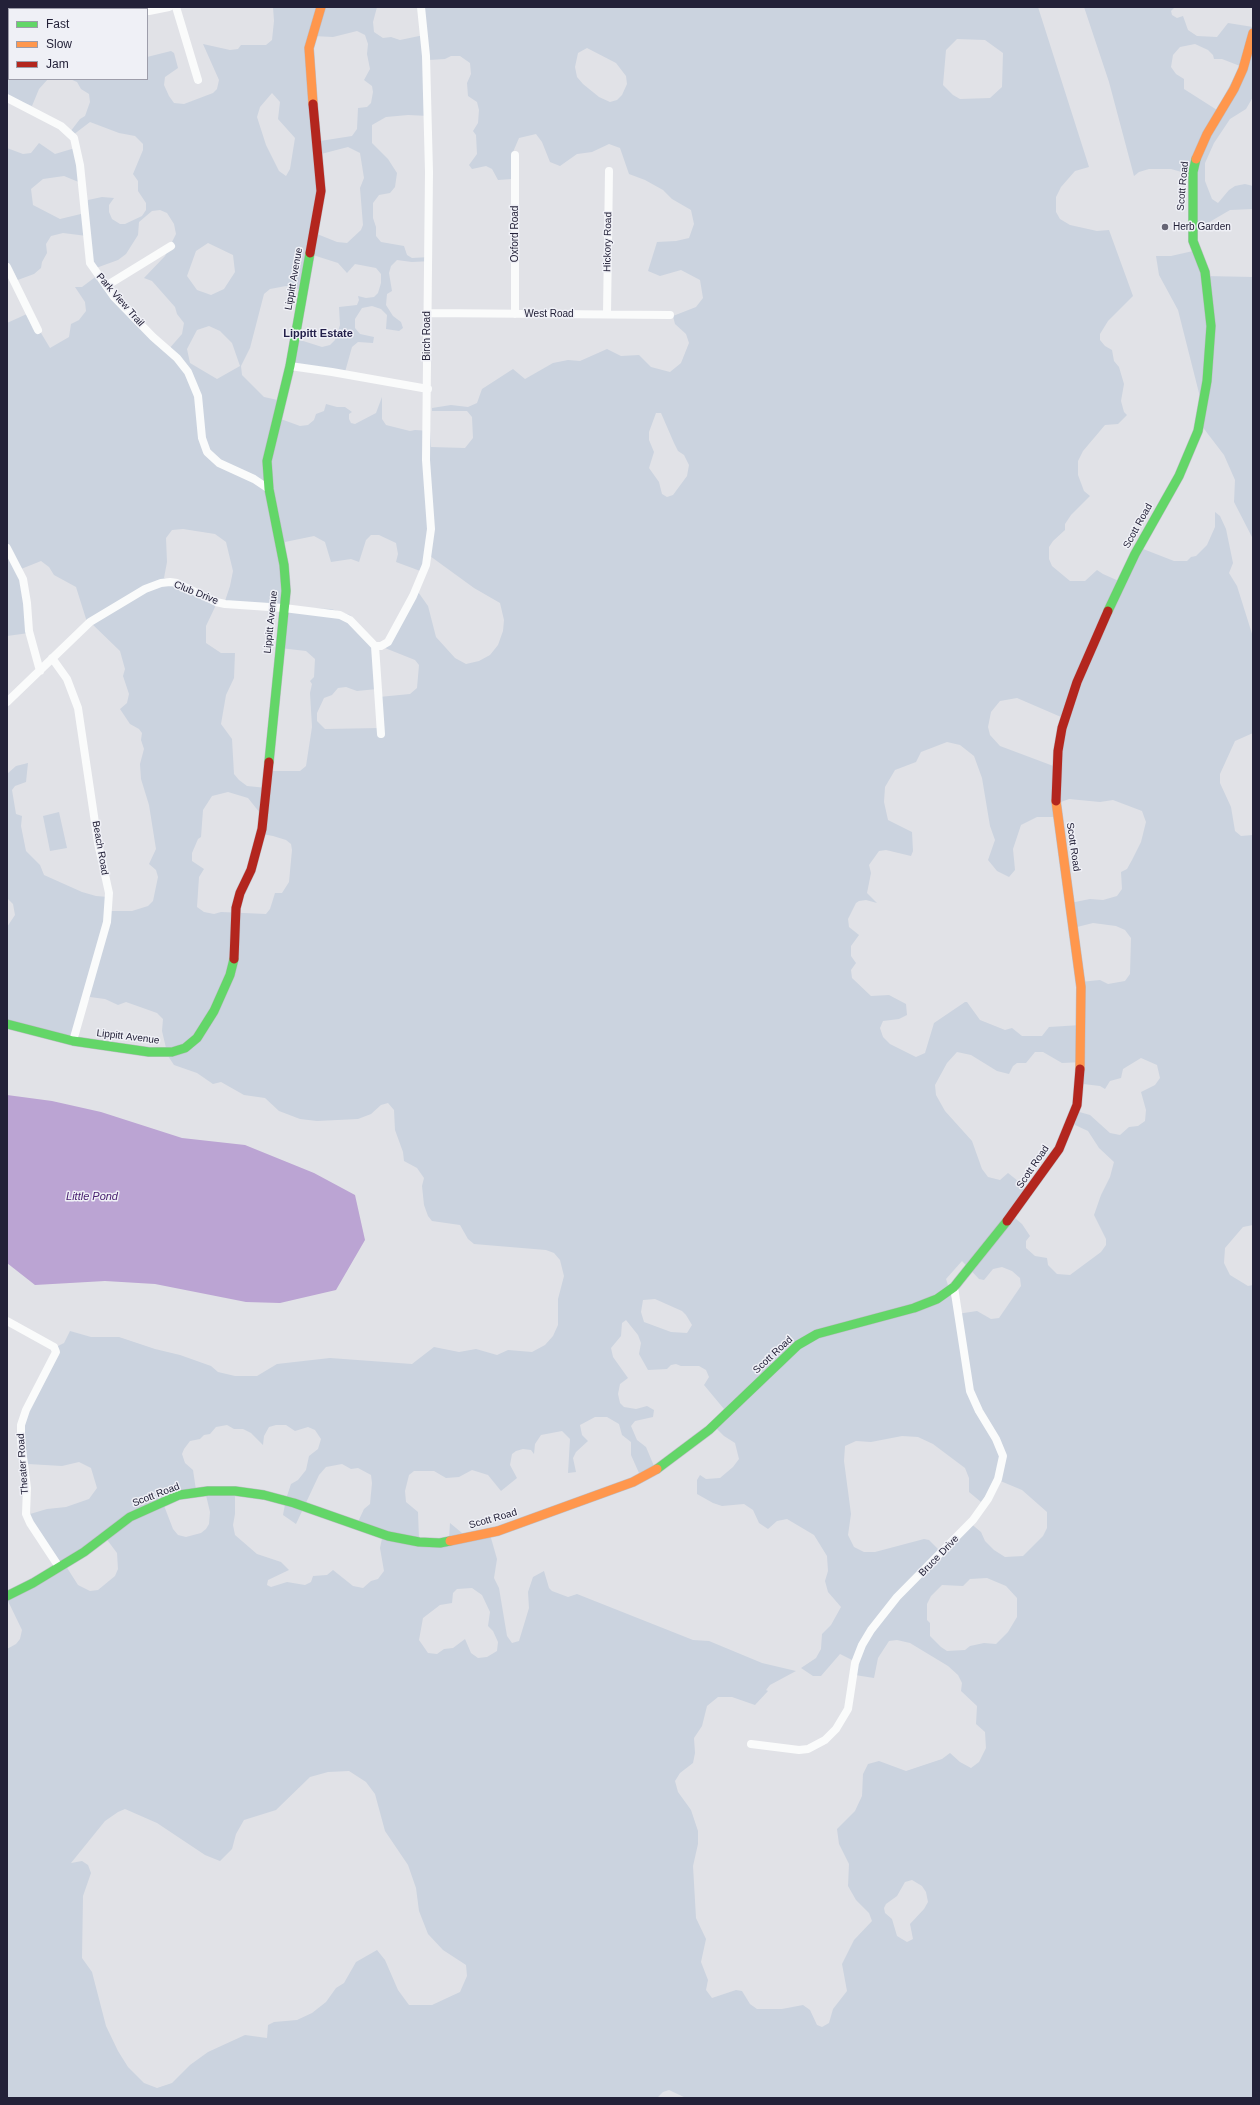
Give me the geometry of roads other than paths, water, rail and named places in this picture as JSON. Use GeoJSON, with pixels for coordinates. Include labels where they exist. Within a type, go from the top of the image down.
{"type":"FeatureCollection","features":[{"type":"Feature","properties":{"kind":"street"},"geometry":{"type":"LineString","coordinates":[[149,11],[169,7]]}},
{"type":"Feature","properties":{"kind":"street"},"geometry":{"type":"LineString","coordinates":[[176,7],[198,80]]}},
{"type":"Feature","properties":{"kind":"street","name":"Lippitt Avenue"},"geometry":{"type":"LineString","coordinates":[[7,1024],[73,1041],[149,1052],[172,1052],[185,1048],[197,1038],[214,1011],[230,975],[234,958],[236,908],[240,893],[255,858],[262,828],[284,608],[286,581],[269,489],[268,461],[269,449],[290,366],[321,191],[309,54],[321,7]]}},
{"type":"Feature","properties":{"kind":"street","name":"Birch Road"},"geometry":{"type":"LineString","coordinates":[[375,646],[385,645],[391,639],[410,602],[426,565],[431,529],[426,460],[426,416],[428,389],[429,172],[426,56],[421,7]]}},
{"type":"Feature","properties":{"kind":"street","name":"Scott Road"},"geometry":{"type":"LineString","coordinates":[[7,1596],[84,1552],[130,1516],[179,1495],[208,1491],[235,1491],[264,1495],[294,1503],[388,1536],[419,1542],[454,1541],[498,1531],[633,1482],[662,1467],[709,1430],[798,1345],[817,1334],[914,1308],[937,1299],[954,1287],[1042,1175],[1059,1149],[1077,1105],[1081,1062],[1081,987],[1054,796],[1058,751],[1062,728],[1094,639],[1135,554],[1179,476],[1198,431],[1207,381],[1211,326],[1204,272],[1193,241],[1193,172],[1197,155],[1206,134],[1234,89],[1243,69],[1253,33]]}},
{"type":"Feature","properties":{"kind":"street","name":"Park View Trail"},"geometry":{"type":"LineString","coordinates":[[7,98],[55,122],[69,132],[74,138],[80,165],[90,263],[106,286],[153,337],[177,358],[188,372],[198,396],[202,438],[207,452],[219,464],[254,479],[269,489]]}},
{"type":"Feature","properties":{"kind":"street","name":"Oxford Road"},"geometry":{"type":"LineString","coordinates":[[514,155],[515,314]]}},
{"type":"Feature","properties":{"kind":"street","name":"Hickory Road"},"geometry":{"type":"LineString","coordinates":[[607,314],[609,171]]}},
{"type":"Feature","properties":{"kind":"street"},"geometry":{"type":"LineString","coordinates":[[106,286],[171,246]]}},
{"type":"Feature","properties":{"kind":"street"},"geometry":{"type":"LineString","coordinates":[[7,266],[38,330]]}},
{"type":"Feature","properties":{"kind":"street","name":"West Road"},"geometry":{"type":"LineString","coordinates":[[428,313],[670,315]]}},
{"type":"Feature","properties":{"kind":"street"},"geometry":{"type":"LineString","coordinates":[[290,366],[428,389]]}},
{"type":"Feature","properties":{"kind":"street"},"geometry":{"type":"LineString","coordinates":[[7,548],[23,579],[29,631],[40,671]]}},
{"type":"Feature","properties":{"kind":"street","name":"Club Drive"},"geometry":{"type":"LineString","coordinates":[[7,702],[90,622],[145,589],[162,583],[178,583],[216,602],[225,604],[284,608],[340,615],[350,620],[375,646]]}},
{"type":"Feature","properties":{"kind":"street"},"geometry":{"type":"LineString","coordinates":[[375,646],[381,734]]}},
{"type":"Feature","properties":{"kind":"street","name":"Beach Road"},"geometry":{"type":"LineString","coordinates":[[52,658],[67,679],[78,708],[98,843],[109,893],[107,922],[73,1041]]}},
{"type":"Feature","properties":{"kind":"street","name":"Bruce Drive"},"geometry":{"type":"LineString","coordinates":[[750,1744],[799,1750],[808,1749],[825,1740],[836,1729],[848,1708],[855,1663],[862,1645],[871,1630],[897,1597],[973,1520],[988,1499],[998,1480],[1003,1456],[996,1439],[979,1411],[970,1391],[954,1287]]}},
{"type":"Feature","properties":{"kind":"street","name":"Theater Road"},"geometry":{"type":"LineString","coordinates":[[7,1321],[54,1347],[56,1352],[26,1410],[21,1425],[21,1441],[27,1488],[26,1514],[30,1523],[59,1567]]}},
{"type":"Feature","properties":{"kind":"water","name":"Little Pond"},"geometry":{"type":"Polygon","coordinates":[[[7,1095],[52,1101],[101,1112],[182,1138],[245,1145],[314,1173],[355,1195],[365,1240],[336,1290],[280,1303],[246,1302],[155,1284],[105,1281],[35,1285],[7,1263],[7,1095]]]}},
{"type":"Feature","properties":{"kind":"place","name":"Herb Garden"},"geometry":{"type":"Point","coordinates":[1165,227]}},
{"type":"Feature","properties":{"kind":"district","name":"Lippitt Estate"},"geometry":{"type":"Point","coordinates":[318,334]}}]}
